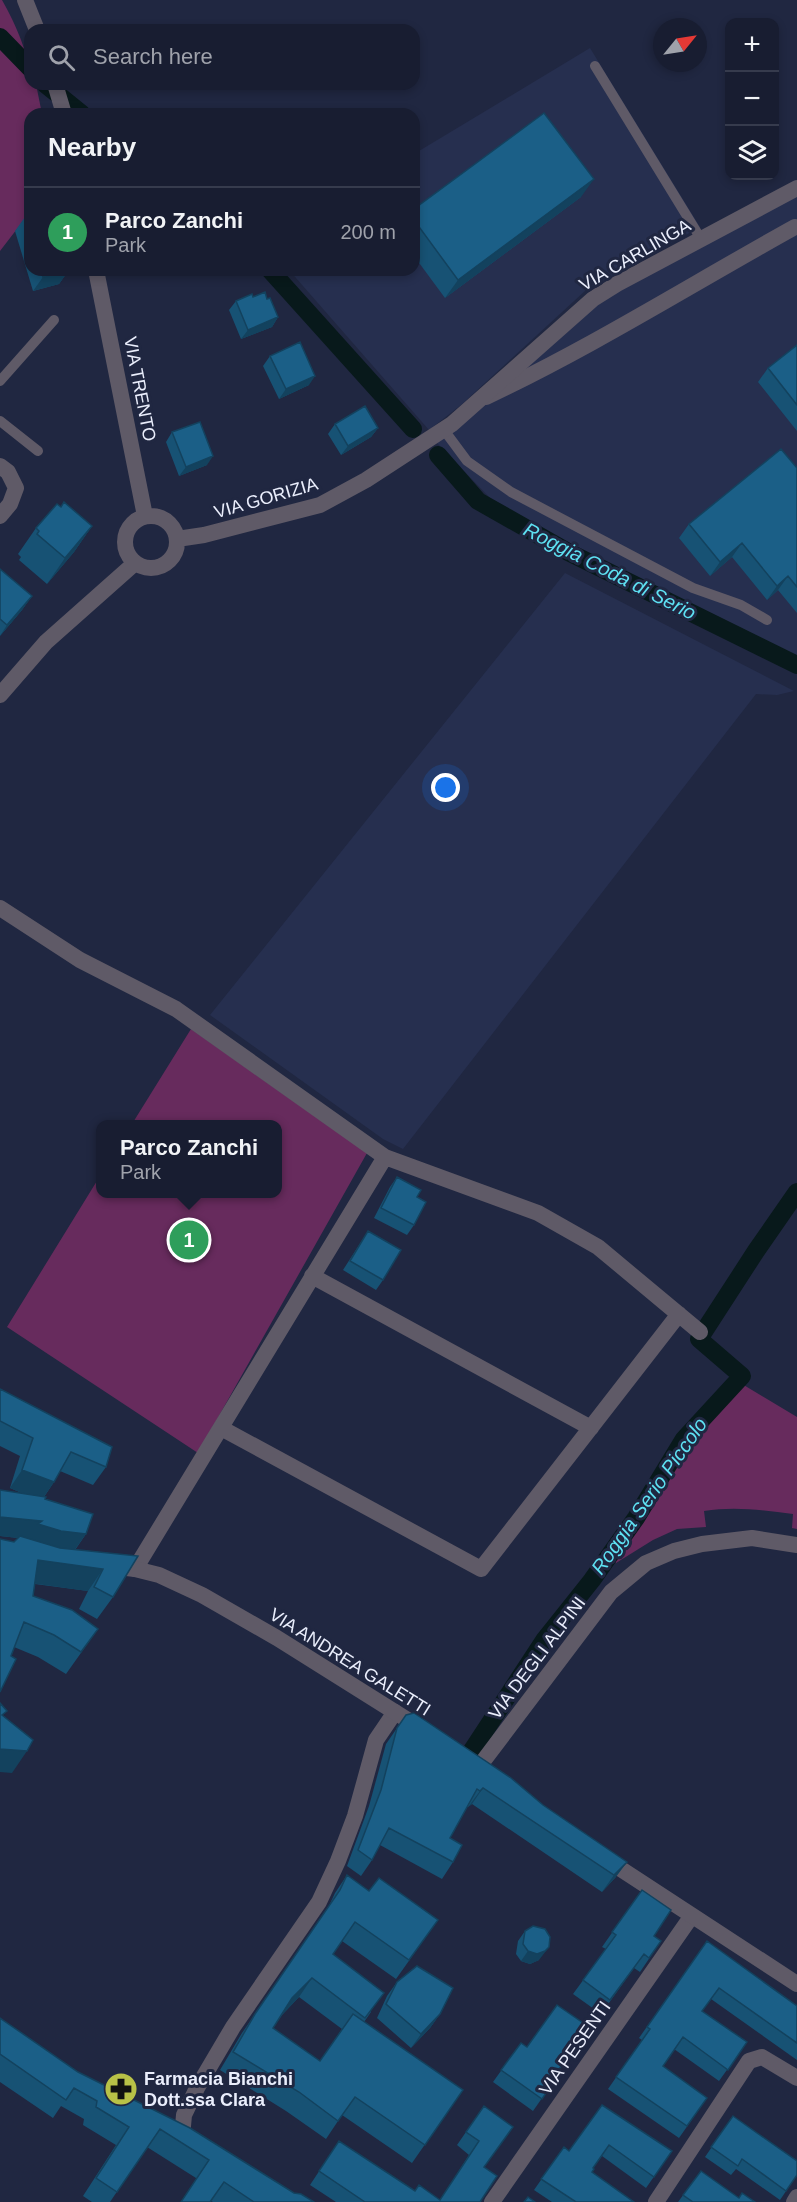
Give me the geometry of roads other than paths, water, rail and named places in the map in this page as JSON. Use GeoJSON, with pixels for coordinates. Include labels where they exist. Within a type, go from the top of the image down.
{"type":"FeatureCollection","features":[{"type":"Feature","properties":{"kind":"street"},"geometry":{"type":"LineString","coordinates":[[25,0],[35,24]]}},
{"type":"Feature","properties":{"kind":"street"},"geometry":{"type":"LineString","coordinates":[[57,90],[62,108]]}},
{"type":"Feature","properties":{"kind":"street","name":"VIA CARLINGA"},"geometry":{"type":"LineString","coordinates":[[423,444],[482,399],[594,299],[617,284],[797,188]]}},
{"type":"Feature","properties":{"kind":"street"},"geometry":{"type":"LineString","coordinates":[[482,399],[604,337],[795,227]]}},
{"type":"Feature","properties":{"kind":"street","name":"VIA TRENTO"},"geometry":{"type":"LineString","coordinates":[[97,276],[145,516]]}},
{"type":"Feature","properties":{"kind":"street","name":"VIA GORIZIA"},"geometry":{"type":"LineString","coordinates":[[177,539],[204,536],[320,505],[366,480],[423,444]]}},
{"type":"Feature","properties":{"kind":"street"},"geometry":{"type":"LineString","coordinates":[[0,465],[8,472],[16,488],[10,504],[0,516]]}},
{"type":"Feature","properties":{"kind":"street"},"geometry":{"type":"LineString","coordinates":[[145,516],[162,518],[174,530],[177,539],[172,558],[164,565],[155,568],[145,568],[135,563],[125,547],[125,537],[129,528],[136,520],[145,516]]}},
{"type":"Feature","properties":{"kind":"street"},"geometry":{"type":"LineString","coordinates":[[0,695],[46,642],[135,563]]}},
{"type":"Feature","properties":{"kind":"street"},"geometry":{"type":"LineString","coordinates":[[0,908],[80,960],[176,1008],[385,1157],[538,1213],[598,1247],[700,1332]]}},
{"type":"Feature","properties":{"kind":"street"},"geometry":{"type":"LineString","coordinates":[[135,1569],[385,1157]]}},
{"type":"Feature","properties":{"kind":"street"},"geometry":{"type":"LineString","coordinates":[[312,1276],[591,1428]]}},
{"type":"Feature","properties":{"kind":"street"},"geometry":{"type":"LineString","coordinates":[[220,1428],[481,1569],[679,1314]]}},
{"type":"Feature","properties":{"kind":"street","name":"VIA DEGLI ALPINI"},"geometry":{"type":"LineString","coordinates":[[497,1778],[476,1761],[611,1592],[646,1563],[674,1551],[702,1544],[752,1538],[797,1545]]}},
{"type":"Feature","properties":{"kind":"street","name":"VIA ANDREA GALETTI"},"geometry":{"type":"LineString","coordinates":[[95,1565],[135,1569],[159,1575],[202,1595],[277,1638],[433,1736]]}},
{"type":"Feature","properties":{"kind":"street"},"geometry":{"type":"LineString","coordinates":[[182,2137],[184,2115],[203,2078],[233,2027],[319,1902],[356,1816],[376,1740],[395,1712]]}},
{"type":"Feature","properties":{"kind":"street"},"geometry":{"type":"LineString","coordinates":[[586,1847],[797,1984]]}},
{"type":"Feature","properties":{"kind":"street","name":"VIA PESENTI"},"geometry":{"type":"LineString","coordinates":[[492,2202],[691,1917]]}},
{"type":"Feature","properties":{"kind":"street"},"geometry":{"type":"LineString","coordinates":[[656,2202],[749,2061],[762,2057],[797,2078]]}},
{"type":"Feature","properties":{"kind":"street"},"geometry":{"type":"LineString","coordinates":[[162,2127],[198,2146]]}},
{"type":"Feature","properties":{"kind":"street"},"geometry":{"type":"LineString","coordinates":[[794,2202],[797,2197]]}},
{"type":"Feature","properties":{"kind":"lane"},"geometry":{"type":"LineString","coordinates":[[595,66],[701,239]]}},
{"type":"Feature","properties":{"kind":"lane"},"geometry":{"type":"LineString","coordinates":[[0,381],[54,320]]}},
{"type":"Feature","properties":{"kind":"lane"},"geometry":{"type":"LineString","coordinates":[[0,421],[38,452]]}},
{"type":"Feature","properties":{"kind":"lane"},"geometry":{"type":"LineString","coordinates":[[444,430],[467,461],[511,492],[693,588],[741,605],[766,620]]}},
{"type":"Feature","properties":{"kind":"waterway","name":"Roggia Coda di Serio"},"geometry":{"type":"LineString","coordinates":[[0,37],[24,62]]}},
{"type":"Feature","properties":{"kind":"waterway","name":"Roggia Coda di Serio"},"geometry":{"type":"LineString","coordinates":[[52,90],[75,108]]}},
{"type":"Feature","properties":{"kind":"waterway","name":"Roggia Coda di Serio"},"geometry":{"type":"LineString","coordinates":[[275,276],[413,429]]}},
{"type":"Feature","properties":{"kind":"waterway","name":"Roggia Coda di Serio"},"geometry":{"type":"LineString","coordinates":[[438,455],[478,501],[568,552],[797,665]]}},
{"type":"Feature","properties":{"kind":"waterway","name":"Roggia Serio Piccolo"},"geometry":{"type":"LineString","coordinates":[[471,1752],[545,1639],[592,1580],[636,1518],[684,1439],[742,1376],[699,1339],[797,1192]]}},
{"type":"Feature","properties":{"kind":"place","name":"Parco Zanchi"},"geometry":{"type":"Point","coordinates":[189,1240]}},
{"type":"Feature","properties":{"kind":"place","name":"Farmacia Bianchi Dott.ssa Clara"},"geometry":{"type":"Point","coordinates":[121,2089]}}]}
